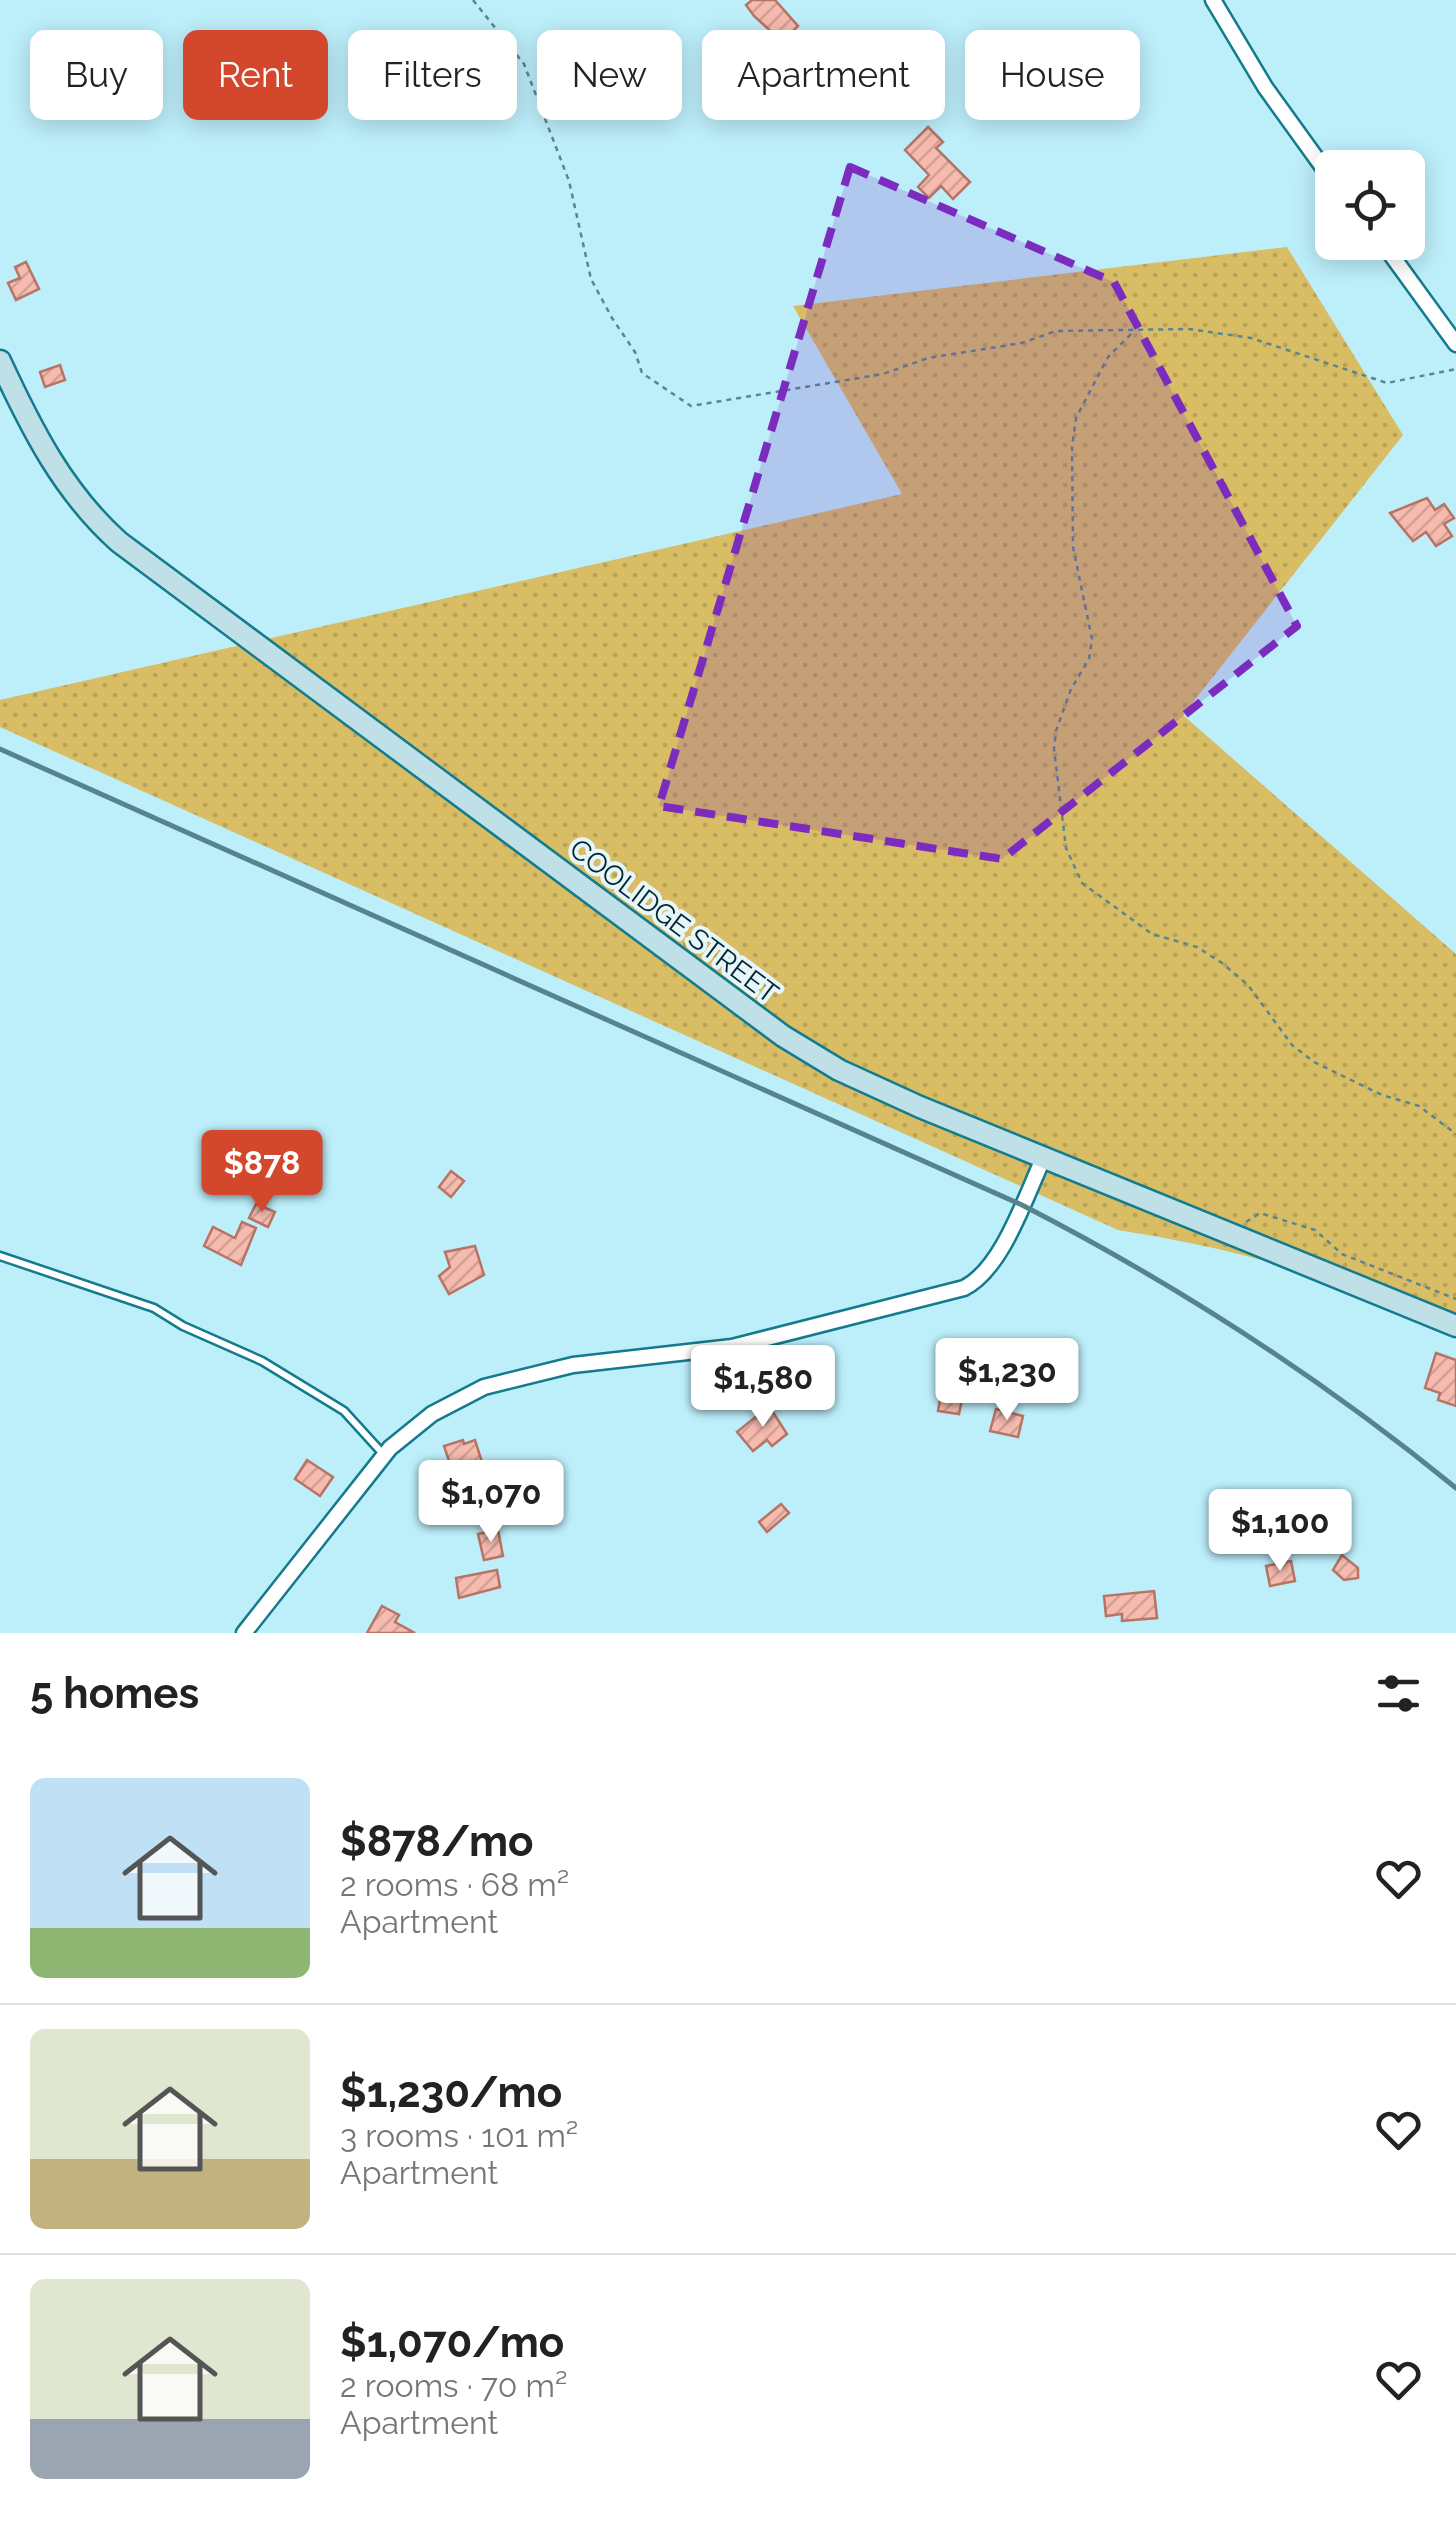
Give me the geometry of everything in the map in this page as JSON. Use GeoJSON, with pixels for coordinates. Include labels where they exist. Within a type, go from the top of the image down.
{"type":"FeatureCollection","features":[{"type":"Feature","properties":{"kind":"main road","name":"COOLIDGE STREET"},"geometry":{"type":"LineString","coordinates":[[0,361],[38,440],[69,488],[110,534],[783,1036],[864,1082],[1456,1326]]}},
{"type":"Feature","properties":{"kind":"street"},"geometry":{"type":"LineString","coordinates":[[1213,0],[1264,87],[1315,157]]}},
{"type":"Feature","properties":{"kind":"street"},"geometry":{"type":"LineString","coordinates":[[1395,260],[1456,344]]}},
{"type":"Feature","properties":{"kind":"street"},"geometry":{"type":"LineString","coordinates":[[244,1633],[384,1455],[432,1414],[484,1387],[526,1374],[732,1346],[964,1288],[983,1278],[993,1262],[1044,1159]]}},
{"type":"Feature","properties":{"kind":"lane"},"geometry":{"type":"LineString","coordinates":[[0,1256],[154,1308],[183,1326],[262,1361],[344,1411],[384,1455]]}},
{"type":"Feature","properties":{"kind":"path"},"geometry":{"type":"LineString","coordinates":[[473,0],[524,64],[569,181],[591,278],[612,318],[635,352],[642,373],[691,406],[883,374],[928,358],[1022,343],[1056,331],[1189,330],[1251,338],[1387,384],[1456,369]]}},
{"type":"Feature","properties":{"kind":"path"},"geometry":{"type":"LineString","coordinates":[[1132,332],[1108,357],[1094,382],[1086,405],[1076,418],[1072,447],[1073,547],[1092,630],[1089,659],[1071,689],[1054,749],[1072,868],[1109,906],[1146,931],[1197,947],[1222,963],[1248,986],[1292,1044],[1314,1062],[1382,1095],[1420,1106],[1456,1134]]}},
{"type":"Feature","properties":{"kind":"path"},"geometry":{"type":"LineString","coordinates":[[1233,1236],[1260,1214],[1290,1221],[1324,1236],[1342,1254],[1456,1299]]}},
{"type":"Feature","properties":{"kind":"highlighted area"},"geometry":{"type":"Polygon","coordinates":[[[850,167],[1114,282],[1297,626],[1002,859],[659,806],[850,167]]]}},
{"type":"Feature","properties":{"kind":"shaded area"},"geometry":{"type":"Polygon","coordinates":[[[1287,247],[1403,435],[1183,715],[1456,954],[1456,1330],[1375,1296],[1291,1268],[1205,1246],[1118,1230],[0,727],[0,700],[902,494],[793,306],[1287,247]]]}},
{"type":"Feature","properties":{"kind":"building"},"geometry":{"type":"Polygon","coordinates":[[[752,0],[775,0],[798,26],[794,30],[769,30],[746,5],[752,0]]]}},
{"type":"Feature","properties":{"kind":"building"},"geometry":{"type":"Polygon","coordinates":[[[928,127],[943,142],[936,148],[970,182],[953,199],[941,186],[929,198],[918,187],[929,175],[905,150],[928,127]]]}},
{"type":"Feature","properties":{"kind":"building"},"geometry":{"type":"Polygon","coordinates":[[[26,262],[39,289],[16,300],[8,283],[20,278],[15,267],[26,262]]]}},
{"type":"Feature","properties":{"kind":"building"},"geometry":{"type":"Polygon","coordinates":[[[60,365],[65,380],[45,387],[40,372],[60,365]]]}},
{"type":"Feature","properties":{"kind":"building"},"geometry":{"type":"Polygon","coordinates":[[[1427,498],[1435,510],[1444,504],[1454,518],[1444,524],[1452,536],[1436,546],[1426,532],[1413,541],[1390,513],[1427,498]]]}},
{"type":"Feature","properties":{"kind":"building"},"geometry":{"type":"Polygon","coordinates":[[[451,1171],[464,1181],[451,1197],[439,1187],[451,1171]]]}},
{"type":"Feature","properties":{"kind":"building"},"geometry":{"type":"Polygon","coordinates":[[[256,1204],[275,1212],[268,1227],[249,1218],[256,1204]]]}},
{"type":"Feature","properties":{"kind":"building"},"geometry":{"type":"Polygon","coordinates":[[[242,1222],[256,1228],[241,1265],[204,1246],[213,1227],[235,1238],[242,1222]]]}},
{"type":"Feature","properties":{"kind":"building"},"geometry":{"type":"Polygon","coordinates":[[[475,1246],[484,1275],[449,1294],[439,1276],[450,1267],[445,1252],[475,1246]]]}},
{"type":"Feature","properties":{"kind":"building"},"geometry":{"type":"Polygon","coordinates":[[[1436,1353],[1456,1360],[1456,1406],[1438,1400],[1440,1393],[1425,1388],[1436,1353]]]}},
{"type":"Feature","properties":{"kind":"building"},"geometry":{"type":"Polygon","coordinates":[[[951,1393],[963,1395],[959,1414],[938,1411],[941,1395],[950,1397],[951,1393]]]}},
{"type":"Feature","properties":{"kind":"building"},"geometry":{"type":"Polygon","coordinates":[[[769,1406],[787,1434],[772,1446],[767,1440],[753,1451],[737,1432],[769,1406]]]}},
{"type":"Feature","properties":{"kind":"building"},"geometry":{"type":"Polygon","coordinates":[[[996,1409],[1023,1416],[1018,1437],[990,1431],[996,1409]]]}},
{"type":"Feature","properties":{"kind":"building"},"geometry":{"type":"Polygon","coordinates":[[[463,1440],[464,1444],[475,1440],[483,1465],[472,1469],[470,1461],[451,1467],[444,1446],[463,1440]]]}},
{"type":"Feature","properties":{"kind":"building"},"geometry":{"type":"Polygon","coordinates":[[[307,1460],[333,1477],[320,1496],[295,1479],[307,1460]]]}},
{"type":"Feature","properties":{"kind":"building"},"geometry":{"type":"Polygon","coordinates":[[[781,1504],[789,1513],[767,1532],[759,1522],[781,1504]]]}},
{"type":"Feature","properties":{"kind":"building"},"geometry":{"type":"Polygon","coordinates":[[[498,1530],[503,1556],[484,1560],[478,1534],[498,1530]]]}},
{"type":"Feature","properties":{"kind":"building"},"geometry":{"type":"Polygon","coordinates":[[[1342,1555],[1358,1568],[1358,1578],[1344,1580],[1333,1570],[1342,1555]]]}},
{"type":"Feature","properties":{"kind":"building"},"geometry":{"type":"Polygon","coordinates":[[[1291,1561],[1295,1581],[1270,1586],[1266,1566],[1291,1561]]]}},
{"type":"Feature","properties":{"kind":"building"},"geometry":{"type":"Polygon","coordinates":[[[497,1570],[500,1587],[459,1598],[456,1578],[497,1570]]]}},
{"type":"Feature","properties":{"kind":"building"},"geometry":{"type":"Polygon","coordinates":[[[1154,1591],[1157,1618],[1122,1621],[1122,1614],[1106,1616],[1104,1596],[1154,1591]]]}},
{"type":"Feature","properties":{"kind":"building"},"geometry":{"type":"Polygon","coordinates":[[[382,1606],[399,1615],[395,1622],[415,1633],[367,1633],[382,1606]]]}},
{"type":"Feature","properties":{"kind":"railway"},"geometry":{"type":"LineString","coordinates":[[0,749],[1022,1205],[1136,1267],[1246,1335],[1353,1408],[1456,1488]]}}]}
